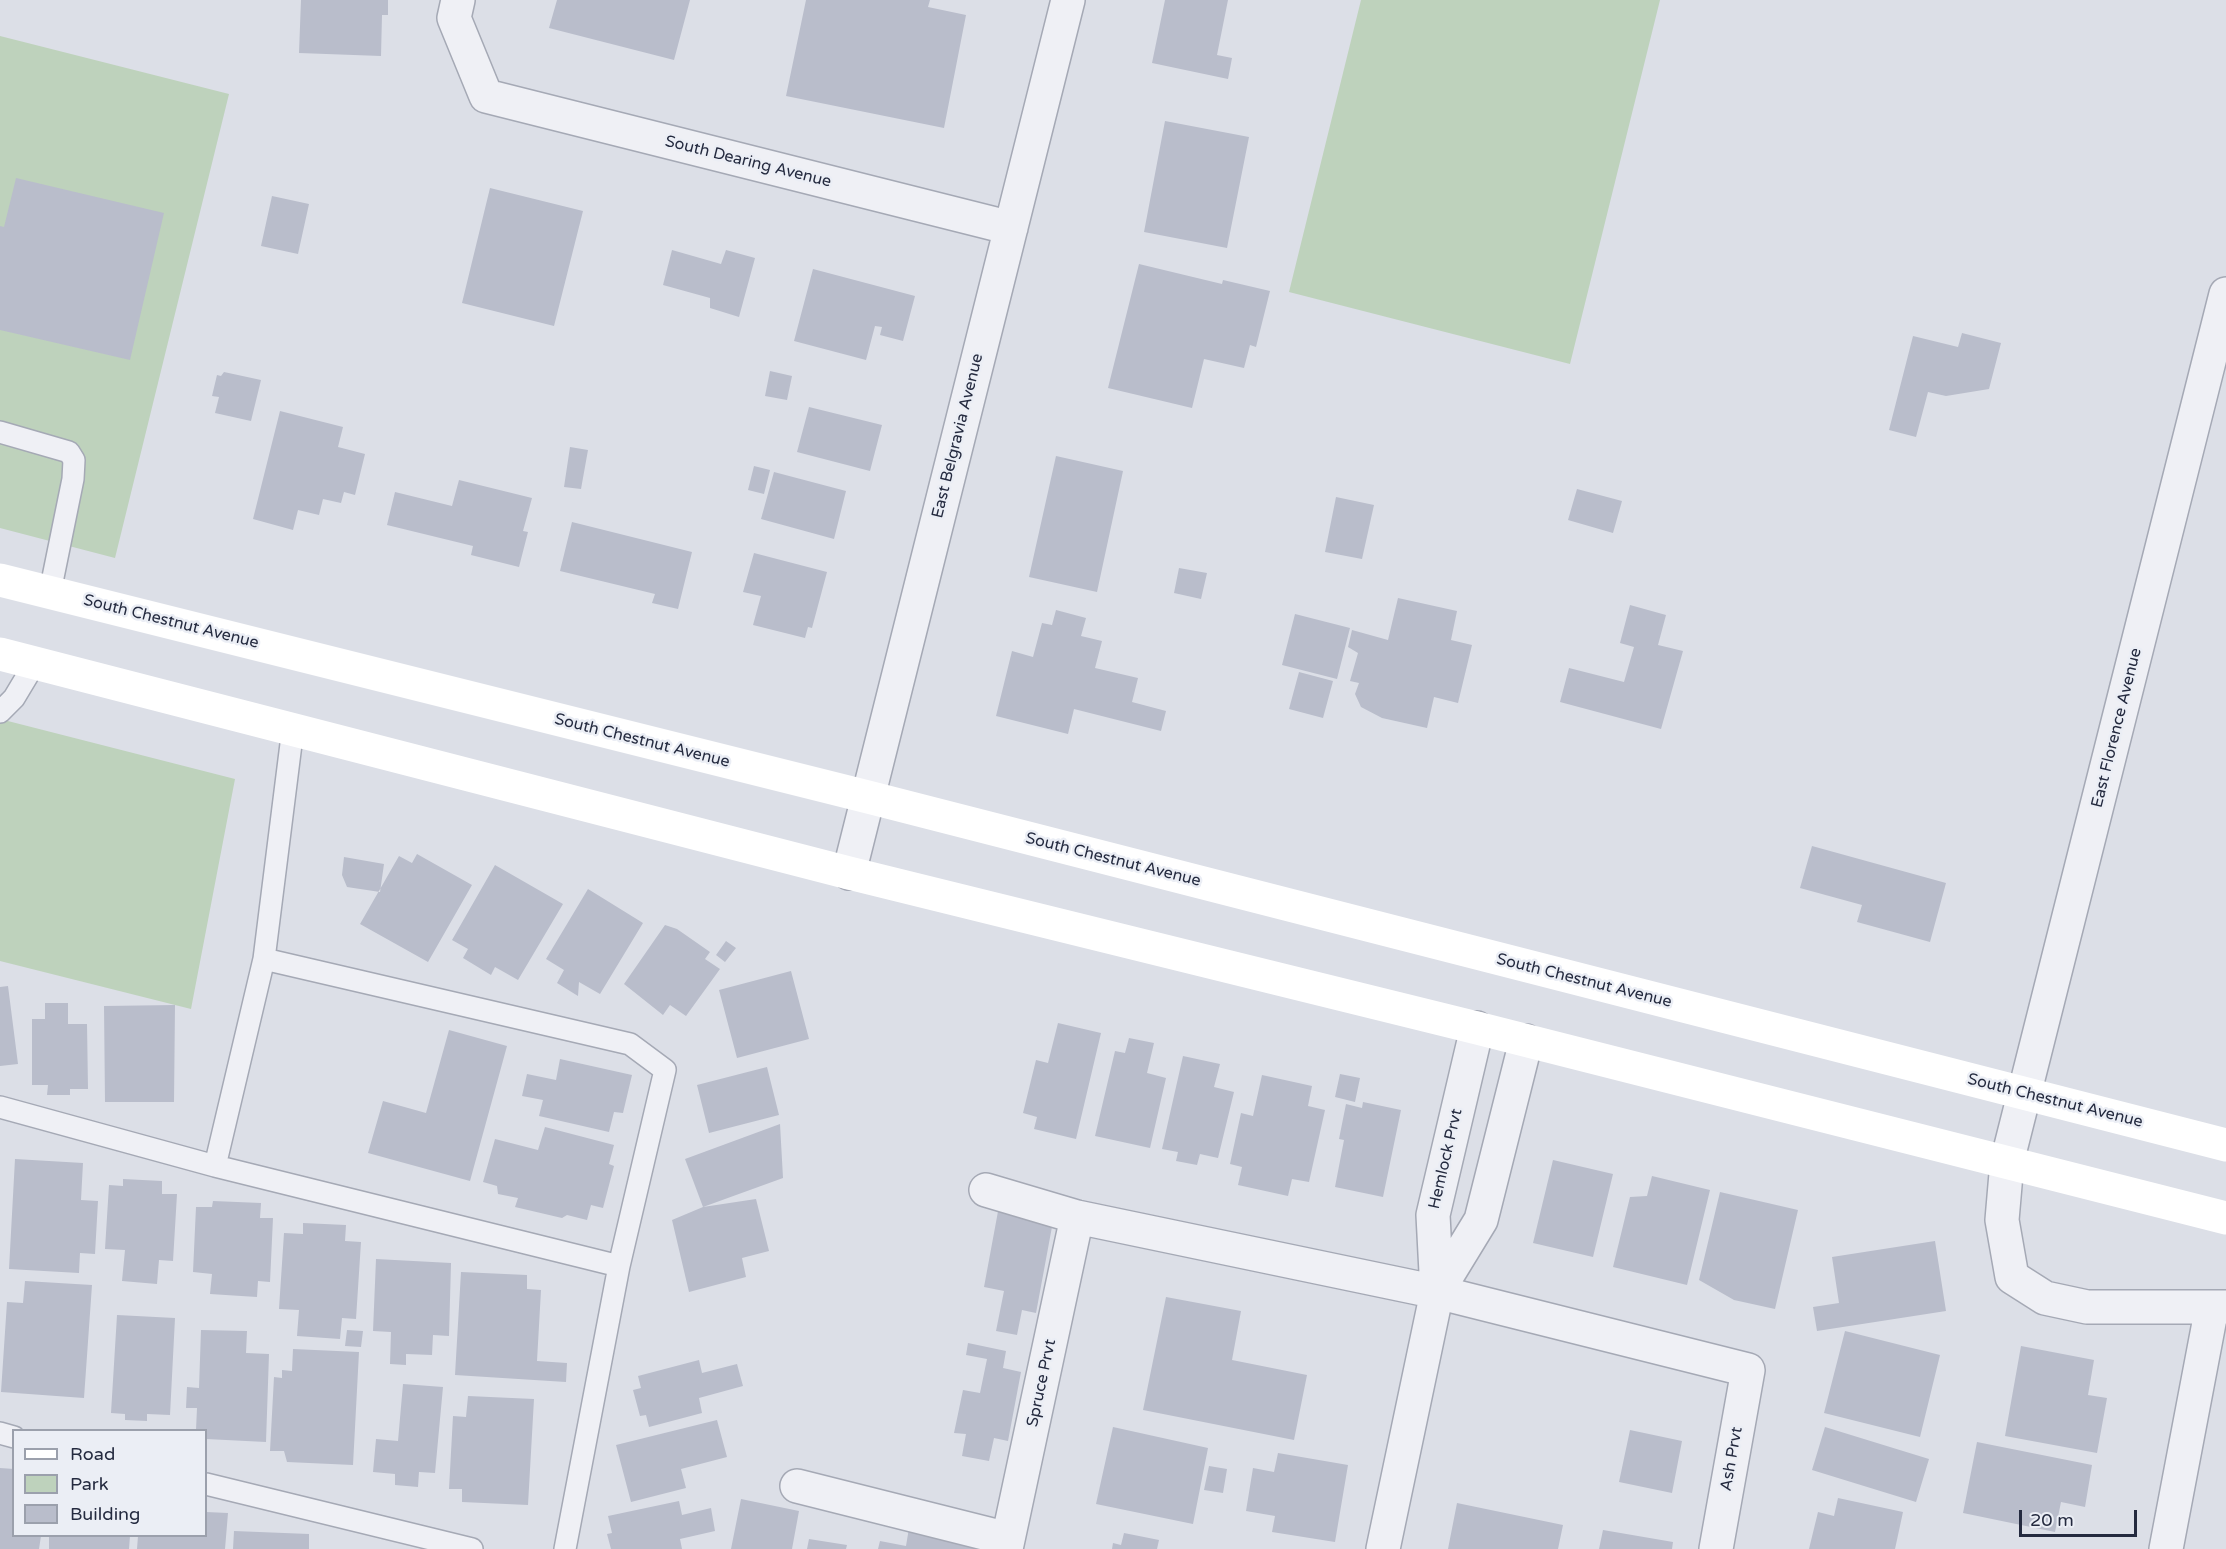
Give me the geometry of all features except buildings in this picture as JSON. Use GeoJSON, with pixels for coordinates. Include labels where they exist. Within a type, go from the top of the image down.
{"type":"FeatureCollection","features":[{"type":"Feature","properties":{"kind":"main road","name":"South Chestnut Avenue"},"geometry":{"type":"LineString","coordinates":[[0,580],[868,797],[2226,1144]]}},
{"type":"Feature","properties":{"kind":"main road"},"geometry":{"type":"LineString","coordinates":[[0,654],[849,873],[1476,1028],[2226,1218]]}},
{"type":"Feature","properties":{"kind":"street","name":"South Dearing Avenue"},"geometry":{"type":"LineString","coordinates":[[458,0],[454,18],[486,96],[1011,228]]}},
{"type":"Feature","properties":{"kind":"street","name":"East Belgravia Avenue"},"geometry":{"type":"LineString","coordinates":[[849,873],[1068,0]]}},
{"type":"Feature","properties":{"kind":"street","name":"East Florence Avenue"},"geometry":{"type":"LineString","coordinates":[[2219,1307],[2087,1307],[2045,1298],[2012,1277],[2002,1220],[2007,1162],[2226,294]]}},
{"type":"Feature","properties":{"kind":"street","name":"Hemlock Prvt"},"geometry":{"type":"LineString","coordinates":[[1383,1549],[1437,1292],[1433,1215],[1476,1028]]}},
{"type":"Feature","properties":{"kind":"street","name":"Hemlock Prvt"},"geometry":{"type":"LineString","coordinates":[[1437,1292],[1481,1220],[1526,1041]]}},
{"type":"Feature","properties":{"kind":"street"},"geometry":{"type":"LineString","coordinates":[[986,1190],[1077,1217],[1437,1292]]}},
{"type":"Feature","properties":{"kind":"street","name":"Spruce Prvt"},"geometry":{"type":"LineString","coordinates":[[1007,1544],[1077,1217]]}},
{"type":"Feature","properties":{"kind":"street","name":"Ash Prvt"},"geometry":{"type":"LineString","coordinates":[[1437,1292],[1748,1370],[1716,1549]]}},
{"type":"Feature","properties":{"kind":"street"},"geometry":{"type":"LineString","coordinates":[[2166,1549],[2219,1307]]}},
{"type":"Feature","properties":{"kind":"street"},"geometry":{"type":"LineString","coordinates":[[797,1486],[1007,1544]]}},
{"type":"Feature","properties":{"kind":"lane"},"geometry":{"type":"LineString","coordinates":[[0,432],[69,452],[74,460],[73,479],[50,592]]}},
{"type":"Feature","properties":{"kind":"lane"},"geometry":{"type":"LineString","coordinates":[[0,712],[14,698],[35,663]]}},
{"type":"Feature","properties":{"kind":"lane"},"geometry":{"type":"LineString","coordinates":[[215,1166],[264,958],[293,728]]}},
{"type":"Feature","properties":{"kind":"lane"},"geometry":{"type":"LineString","coordinates":[[264,958],[630,1044],[665,1070],[619,1266],[565,1549]]}},
{"type":"Feature","properties":{"kind":"lane"},"geometry":{"type":"LineString","coordinates":[[0,1107],[215,1166],[619,1266]]}},
{"type":"Feature","properties":{"kind":"lane"},"geometry":{"type":"LineString","coordinates":[[207,1484],[472,1549]]}},
{"type":"Feature","properties":{"kind":"green space"},"geometry":{"type":"Polygon","coordinates":[[[1361,0],[1660,0],[1570,364],[1289,292],[1361,0]]]}},
{"type":"Feature","properties":{"kind":"green space"},"geometry":{"type":"Polygon","coordinates":[[[0,36],[229,94],[115,558],[0,528],[0,36]]]}},
{"type":"Feature","properties":{"kind":"green space"},"geometry":{"type":"Polygon","coordinates":[[[0,719],[235,779],[191,1009],[0,961],[0,719]]]}}]}
